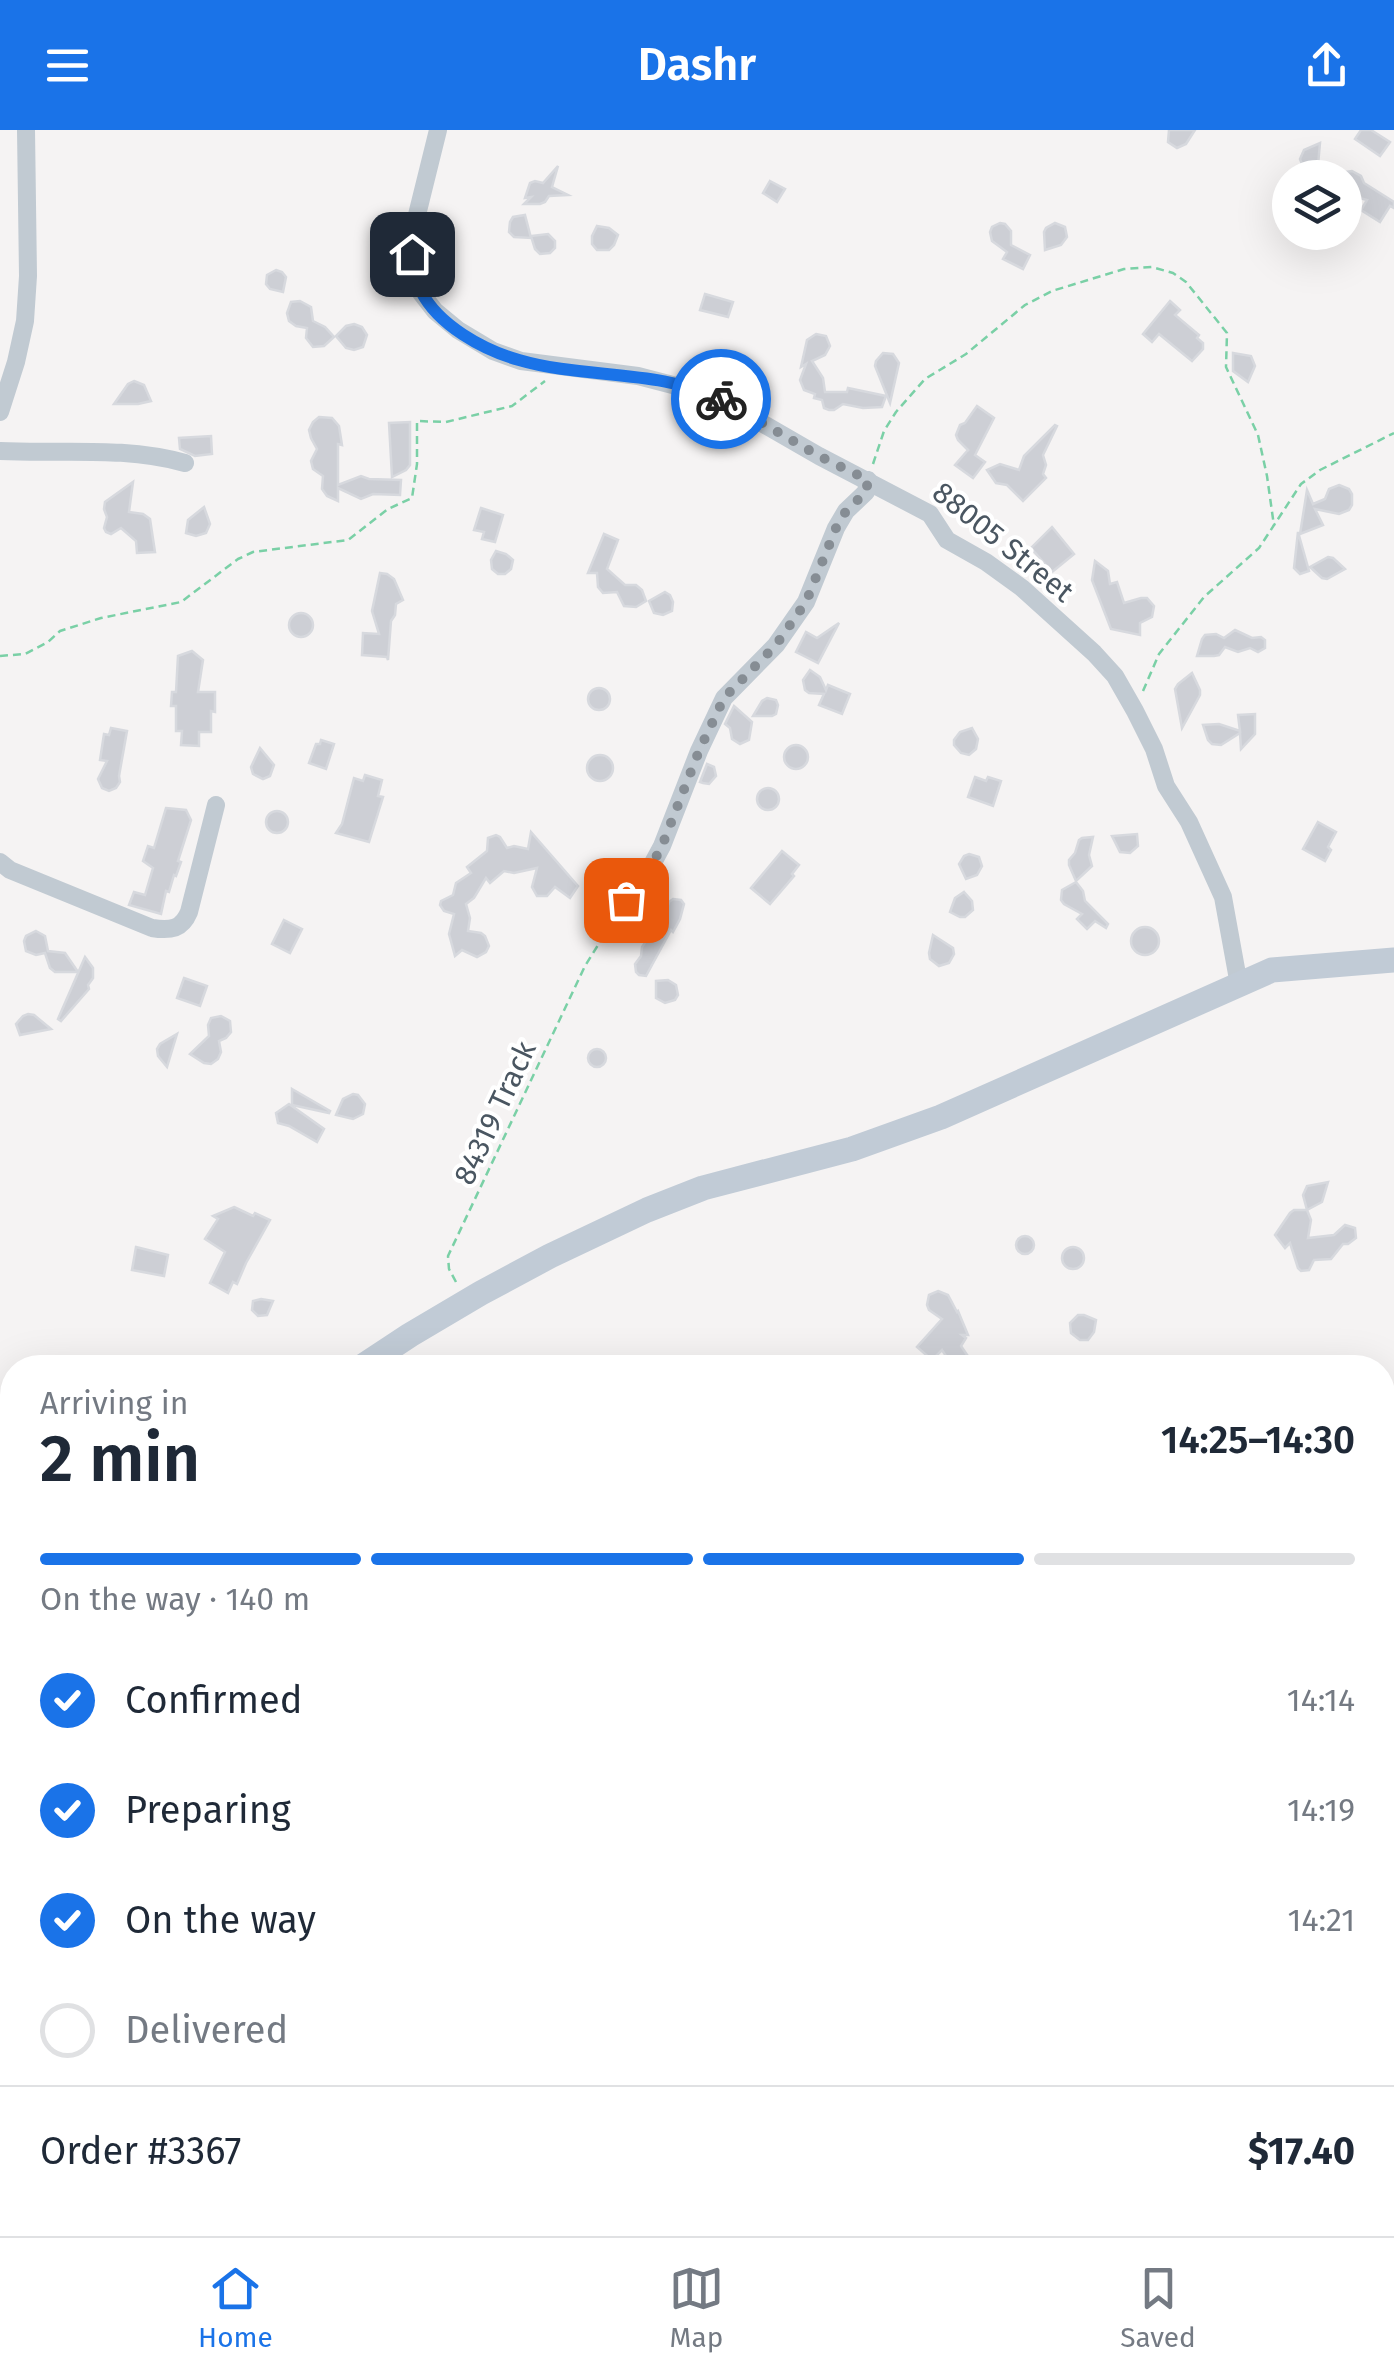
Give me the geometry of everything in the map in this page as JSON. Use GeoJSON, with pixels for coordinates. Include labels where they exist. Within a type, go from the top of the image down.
{"type":"FeatureCollection","features":[{"type":"Feature","properties":{"kind":"street"},"geometry":{"type":"LineString","coordinates":[[0,412],[25,321],[26,130]]}},
{"type":"Feature","properties":{"kind":"street","name":"88005 Street"},"geometry":{"type":"LineString","coordinates":[[438,130],[414,227],[412,254],[422,293],[435,311],[493,351],[521,361],[638,376],[715,396],[930,514],[947,540],[1022,588],[1094,653],[1115,676],[1135,711],[1154,749],[1166,786],[1189,822],[1223,897],[1239,985]]}},
{"type":"Feature","properties":{"kind":"street"},"geometry":{"type":"LineString","coordinates":[[0,450],[132,453],[185,463]]}},
{"type":"Feature","properties":{"kind":"street"},"geometry":{"type":"LineString","coordinates":[[626,900],[662,846],[724,698],[776,645],[806,602],[836,528],[846,511],[866,492],[868,480]]}},
{"type":"Feature","properties":{"kind":"street"},"geometry":{"type":"LineString","coordinates":[[0,862],[10,870],[152,928],[173,930],[185,922],[190,912],[216,805]]}},
{"type":"Feature","properties":{"kind":"street"},"geometry":{"type":"LineString","coordinates":[[380,1355],[481,1293],[647,1210],[704,1188],[852,1149],[941,1117],[1272,970],[1394,960]]}},
{"type":"Feature","properties":{"kind":"path"},"geometry":{"type":"LineString","coordinates":[[868,480],[884,431],[925,379],[966,354],[1038,297],[1124,269],[1152,267],[1186,282],[1226,333],[1226,367],[1258,435],[1274,526]]}},
{"type":"Feature","properties":{"kind":"path"},"geometry":{"type":"LineString","coordinates":[[0,656],[25,654],[60,631],[101,618],[181,602],[253,552],[348,540],[388,509],[412,498],[417,421],[446,422],[512,406],[560,367]]}},
{"type":"Feature","properties":{"kind":"path"},"geometry":{"type":"LineString","coordinates":[[1135,711],[1159,654],[1204,597],[1259,548],[1302,484],[1320,470],[1394,433]]}},
{"type":"Feature","properties":{"kind":"path","name":"84319 Track"},"geometry":{"type":"LineString","coordinates":[[456,1285],[448,1256],[585,966],[626,900]]}},
{"type":"Feature","properties":{"kind":"building"},"geometry":{"type":"Polygon","coordinates":[[[1169,130],[1195,130],[1186,144],[1177,148],[1168,142],[1169,130]]]}},
{"type":"Feature","properties":{"kind":"building"},"geometry":{"type":"Polygon","coordinates":[[[1361,130],[1371,130],[1390,142],[1380,156],[1355,139],[1361,130]]]}},
{"type":"Feature","properties":{"kind":"building"},"geometry":{"type":"Polygon","coordinates":[[[1320,143],[1318,160],[1300,160],[1304,150],[1320,143]]]}},
{"type":"Feature","properties":{"kind":"building"},"geometry":{"type":"Polygon","coordinates":[[[558,166],[552,187],[568,195],[549,196],[540,204],[524,204],[531,197],[525,198],[530,183],[543,183],[558,166]]]}},
{"type":"Feature","properties":{"kind":"building"},"geometry":{"type":"Polygon","coordinates":[[[1362,178],[1394,202],[1394,208],[1390,206],[1380,222],[1362,211],[1367,200],[1362,199],[1362,178]]]}},
{"type":"Feature","properties":{"kind":"building"},"geometry":{"type":"Polygon","coordinates":[[[770,181],[785,189],[777,202],[763,193],[770,181]]]}},
{"type":"Feature","properties":{"kind":"building"},"geometry":{"type":"Polygon","coordinates":[[[525,215],[531,238],[514,237],[509,232],[510,222],[513,217],[525,215]]]}},
{"type":"Feature","properties":{"kind":"building"},"geometry":{"type":"Polygon","coordinates":[[[1000,223],[1011,231],[1011,245],[1030,255],[1023,269],[1003,259],[1007,252],[992,241],[992,227],[1000,223]]]}},
{"type":"Feature","properties":{"kind":"building"},"geometry":{"type":"Polygon","coordinates":[[[1055,223],[1065,227],[1067,237],[1061,245],[1045,250],[1044,232],[1055,223]]]}},
{"type":"Feature","properties":{"kind":"building"},"geometry":{"type":"Polygon","coordinates":[[[597,226],[618,235],[609,250],[597,250],[592,244],[597,226]]]}},
{"type":"Feature","properties":{"kind":"building"},"geometry":{"type":"Polygon","coordinates":[[[548,234],[555,241],[555,248],[540,254],[531,236],[548,234]]]}},
{"type":"Feature","properties":{"kind":"building"},"geometry":{"type":"Polygon","coordinates":[[[276,270],[286,277],[283,292],[266,284],[267,275],[276,270]]]}},
{"type":"Feature","properties":{"kind":"building"},"geometry":{"type":"Polygon","coordinates":[[[705,294],[733,302],[728,317],[700,310],[705,294]]]}},
{"type":"Feature","properties":{"kind":"building"},"geometry":{"type":"Polygon","coordinates":[[[300,301],[311,307],[313,321],[334,337],[324,346],[313,347],[306,338],[307,328],[289,321],[291,302],[300,301]]]}},
{"type":"Feature","properties":{"kind":"building"},"geometry":{"type":"Polygon","coordinates":[[[1170,301],[1180,310],[1175,315],[1203,343],[1203,349],[1192,361],[1159,334],[1152,342],[1143,334],[1170,301]]]}},
{"type":"Feature","properties":{"kind":"building"},"geometry":{"type":"Polygon","coordinates":[[[354,324],[367,335],[363,347],[354,350],[346,348],[336,336],[354,324]]]}},
{"type":"Feature","properties":{"kind":"building"},"geometry":{"type":"Polygon","coordinates":[[[816,334],[826,336],[830,346],[825,355],[812,361],[823,378],[825,392],[847,392],[848,388],[886,396],[882,407],[843,404],[829,410],[822,400],[814,398],[815,394],[804,390],[800,380],[806,364],[801,367],[807,340],[816,334]]]}},
{"type":"Feature","properties":{"kind":"building"},"geometry":{"type":"Polygon","coordinates":[[[883,353],[893,354],[899,363],[890,403],[875,366],[883,353]]]}},
{"type":"Feature","properties":{"kind":"building"},"geometry":{"type":"Polygon","coordinates":[[[1233,353],[1251,356],[1255,366],[1248,382],[1233,371],[1233,353]]]}},
{"type":"Feature","properties":{"kind":"building"},"geometry":{"type":"Polygon","coordinates":[[[134,381],[144,385],[151,401],[114,404],[128,384],[134,381]]]}},
{"type":"Feature","properties":{"kind":"building"},"geometry":{"type":"Polygon","coordinates":[[[977,406],[994,418],[975,455],[985,462],[973,478],[955,465],[968,450],[956,435],[977,406]]]}},
{"type":"Feature","properties":{"kind":"building"},"geometry":{"type":"Polygon","coordinates":[[[319,417],[332,418],[339,426],[342,445],[338,444],[338,485],[361,476],[401,480],[400,495],[373,494],[361,499],[338,488],[338,501],[327,496],[322,489],[323,476],[313,469],[311,461],[317,449],[309,430],[319,417]]]}},
{"type":"Feature","properties":{"kind":"building"},"geometry":{"type":"Polygon","coordinates":[[[410,422],[410,465],[392,477],[389,423],[410,422]]]}},
{"type":"Feature","properties":{"kind":"building"},"geometry":{"type":"Polygon","coordinates":[[[1055,425],[1043,455],[1046,478],[1023,501],[1007,485],[996,483],[987,470],[1000,464],[1019,470],[1024,456],[1055,425]]]}},
{"type":"Feature","properties":{"kind":"building"},"geometry":{"type":"Polygon","coordinates":[[[211,436],[212,454],[195,456],[180,449],[179,438],[211,436]]]}},
{"type":"Feature","properties":{"kind":"building"},"geometry":{"type":"Polygon","coordinates":[[[133,482],[129,512],[150,519],[155,552],[137,553],[136,541],[121,528],[111,534],[104,528],[105,502],[133,482]]]}},
{"type":"Feature","properties":{"kind":"building"},"geometry":{"type":"Polygon","coordinates":[[[1339,485],[1352,494],[1349,510],[1339,514],[1315,509],[1323,525],[1300,534],[1307,490],[1313,504],[1325,499],[1329,489],[1339,485]]]}},
{"type":"Feature","properties":{"kind":"building"},"geometry":{"type":"Polygon","coordinates":[[[204,507],[210,524],[206,533],[186,533],[188,520],[204,507]]]}},
{"type":"Feature","properties":{"kind":"building"},"geometry":{"type":"Polygon","coordinates":[[[481,508],[503,515],[495,542],[482,539],[484,532],[474,530],[481,508]]]}},
{"type":"Feature","properties":{"kind":"building"},"geometry":{"type":"Polygon","coordinates":[[[1052,527],[1074,554],[1052,572],[1031,548],[1052,527]]]}},
{"type":"Feature","properties":{"kind":"building"},"geometry":{"type":"Polygon","coordinates":[[[1298,532],[1309,571],[1300,574],[1294,568],[1298,532]]]}},
{"type":"Feature","properties":{"kind":"building"},"geometry":{"type":"Polygon","coordinates":[[[604,534],[618,540],[607,569],[625,585],[636,585],[642,590],[646,601],[636,607],[624,606],[617,592],[603,593],[598,587],[597,573],[588,573],[604,534]]]}},
{"type":"Feature","properties":{"kind":"building"},"geometry":{"type":"Polygon","coordinates":[[[496,551],[513,560],[505,574],[492,569],[496,551]]]}},
{"type":"Feature","properties":{"kind":"building"},"geometry":{"type":"Polygon","coordinates":[[[1328,557],[1345,569],[1327,579],[1310,567],[1328,557]]]}},
{"type":"Feature","properties":{"kind":"building"},"geometry":{"type":"Polygon","coordinates":[[[1095,561],[1108,571],[1110,584],[1117,582],[1124,603],[1147,598],[1154,606],[1152,617],[1140,623],[1140,635],[1111,629],[1092,580],[1095,561]]]}},
{"type":"Feature","properties":{"kind":"building"},"geometry":{"type":"Polygon","coordinates":[[[380,573],[394,579],[403,600],[396,604],[391,621],[388,660],[362,655],[363,633],[379,634],[372,611],[380,573]]]}},
{"type":"Feature","properties":{"kind":"building"},"geometry":{"type":"Polygon","coordinates":[[[665,592],[673,602],[672,611],[654,613],[649,601],[665,592]]]}},
{"type":"Feature","properties":{"kind":"building"},"geometry":{"type":"Polygon","coordinates":[[[301,613],[313,625],[301,637],[289,625],[301,613]]]}},
{"type":"Feature","properties":{"kind":"building"},"geometry":{"type":"Polygon","coordinates":[[[839,623],[818,663],[796,652],[806,632],[817,638],[839,623]]]}},
{"type":"Feature","properties":{"kind":"building"},"geometry":{"type":"Polygon","coordinates":[[[1235,630],[1252,638],[1261,637],[1265,648],[1238,652],[1225,647],[1219,655],[1197,656],[1205,635],[1224,638],[1235,630]]]}},
{"type":"Feature","properties":{"kind":"building"},"geometry":{"type":"Polygon","coordinates":[[[192,651],[203,660],[198,692],[215,692],[211,732],[199,732],[199,746],[181,745],[182,731],[176,731],[176,706],[171,706],[172,692],[176,692],[178,656],[192,651]]]}},
{"type":"Feature","properties":{"kind":"building"},"geometry":{"type":"Polygon","coordinates":[[[810,670],[820,677],[826,690],[828,685],[850,694],[842,714],[819,705],[824,694],[805,690],[803,680],[810,670]]]}},
{"type":"Feature","properties":{"kind":"building"},"geometry":{"type":"Polygon","coordinates":[[[1192,673],[1200,695],[1182,728],[1175,689],[1192,673]]]}},
{"type":"Feature","properties":{"kind":"building"},"geometry":{"type":"Polygon","coordinates":[[[599,688],[607,691],[607,707],[599,710],[591,707],[588,699],[591,691],[599,688]]]}},
{"type":"Feature","properties":{"kind":"building"},"geometry":{"type":"Polygon","coordinates":[[[776,700],[776,714],[753,716],[762,701],[776,700]]]}},
{"type":"Feature","properties":{"kind":"building"},"geometry":{"type":"Polygon","coordinates":[[[734,706],[752,722],[749,740],[740,744],[732,739],[725,724],[734,706]]]}},
{"type":"Feature","properties":{"kind":"building"},"geometry":{"type":"Polygon","coordinates":[[[1255,714],[1255,734],[1241,749],[1240,733],[1221,745],[1208,740],[1203,725],[1219,724],[1240,731],[1238,715],[1255,714]]]}},
{"type":"Feature","properties":{"kind":"building"},"geometry":{"type":"Polygon","coordinates":[[[111,728],[127,731],[120,782],[109,791],[102,788],[98,779],[107,761],[100,760],[104,734],[109,735],[111,728]]]}},
{"type":"Feature","properties":{"kind":"building"},"geometry":{"type":"Polygon","coordinates":[[[972,728],[978,739],[976,749],[969,755],[961,753],[954,740],[960,732],[972,728]]]}},
{"type":"Feature","properties":{"kind":"building"},"geometry":{"type":"Polygon","coordinates":[[[321,740],[334,744],[326,769],[309,763],[321,740]]]}},
{"type":"Feature","properties":{"kind":"building"},"geometry":{"type":"Polygon","coordinates":[[[796,745],[805,748],[805,766],[796,769],[787,766],[784,757],[787,748],[796,745]]]}},
{"type":"Feature","properties":{"kind":"building"},"geometry":{"type":"Polygon","coordinates":[[[260,748],[274,765],[270,776],[263,779],[253,774],[251,767],[260,748]]]}},
{"type":"Feature","properties":{"kind":"building"},"geometry":{"type":"Polygon","coordinates":[[[600,755],[609,759],[613,768],[609,777],[600,781],[591,777],[587,768],[591,759],[600,755]]]}},
{"type":"Feature","properties":{"kind":"building"},"geometry":{"type":"Polygon","coordinates":[[[707,764],[714,767],[716,776],[709,784],[700,782],[707,764]]]}},
{"type":"Feature","properties":{"kind":"building"},"geometry":{"type":"Polygon","coordinates":[[[365,775],[382,780],[378,796],[383,797],[369,842],[336,833],[354,778],[363,781],[365,775]]]}},
{"type":"Feature","properties":{"kind":"building"},"geometry":{"type":"Polygon","coordinates":[[[975,777],[1001,781],[993,806],[968,797],[975,777]]]}},
{"type":"Feature","properties":{"kind":"building"},"geometry":{"type":"Polygon","coordinates":[[[768,788],[776,791],[776,807],[768,810],[760,807],[757,799],[760,791],[768,788]]]}},
{"type":"Feature","properties":{"kind":"building"},"geometry":{"type":"Polygon","coordinates":[[[166,808],[186,810],[191,820],[178,861],[181,862],[169,892],[166,891],[161,914],[129,905],[134,892],[145,895],[153,868],[143,861],[148,846],[154,848],[166,808]]]}},
{"type":"Feature","properties":{"kind":"building"},"geometry":{"type":"Polygon","coordinates":[[[277,811],[285,814],[285,830],[277,833],[269,830],[266,822],[269,814],[277,811]]]}},
{"type":"Feature","properties":{"kind":"building"},"geometry":{"type":"Polygon","coordinates":[[[1318,822],[1336,832],[1325,861],[1303,849],[1318,822]]]}},
{"type":"Feature","properties":{"kind":"building"},"geometry":{"type":"Polygon","coordinates":[[[531,832],[578,886],[570,898],[555,887],[547,896],[537,896],[532,887],[537,868],[504,871],[490,883],[486,878],[466,904],[468,931],[481,933],[489,946],[477,957],[462,950],[455,956],[449,934],[454,914],[444,911],[441,901],[453,895],[456,883],[471,873],[467,867],[487,851],[488,838],[496,835],[507,848],[528,849],[531,832]]]}},
{"type":"Feature","properties":{"kind":"building"},"geometry":{"type":"Polygon","coordinates":[[[1137,834],[1138,846],[1130,853],[1120,852],[1112,836],[1137,834]]]}},
{"type":"Feature","properties":{"kind":"building"},"geometry":{"type":"Polygon","coordinates":[[[1093,837],[1089,855],[1092,866],[1076,881],[1069,860],[1079,840],[1093,837]]]}},
{"type":"Feature","properties":{"kind":"building"},"geometry":{"type":"Polygon","coordinates":[[[782,851],[799,865],[770,904],[751,888],[782,851]]]}},
{"type":"Feature","properties":{"kind":"building"},"geometry":{"type":"Polygon","coordinates":[[[969,854],[979,857],[982,866],[977,875],[966,879],[959,864],[969,854]]]}},
{"type":"Feature","properties":{"kind":"building"},"geometry":{"type":"Polygon","coordinates":[[[1076,882],[1085,901],[1108,924],[1106,928],[1095,921],[1087,929],[1077,919],[1082,914],[1061,900],[1062,890],[1076,882]]]}},
{"type":"Feature","properties":{"kind":"building"},"geometry":{"type":"Polygon","coordinates":[[[964,892],[972,901],[973,910],[960,917],[950,912],[955,898],[964,892]]]}},
{"type":"Feature","properties":{"kind":"building"},"geometry":{"type":"Polygon","coordinates":[[[673,899],[684,904],[680,919],[646,976],[639,975],[635,964],[652,933],[645,929],[656,911],[664,916],[673,899]]]}},
{"type":"Feature","properties":{"kind":"building"},"geometry":{"type":"Polygon","coordinates":[[[284,920],[302,929],[290,953],[272,944],[284,920]]]}},
{"type":"Feature","properties":{"kind":"building"},"geometry":{"type":"Polygon","coordinates":[[[1145,927],[1155,931],[1159,941],[1155,951],[1145,955],[1135,951],[1131,941],[1135,931],[1145,927]]]}},
{"type":"Feature","properties":{"kind":"building"},"geometry":{"type":"Polygon","coordinates":[[[36,931],[45,936],[48,951],[65,953],[78,972],[55,972],[45,953],[26,951],[26,936],[36,931]]]}},
{"type":"Feature","properties":{"kind":"building"},"geometry":{"type":"Polygon","coordinates":[[[933,935],[953,948],[949,963],[939,966],[930,959],[933,935]]]}},
{"type":"Feature","properties":{"kind":"building"},"geometry":{"type":"Polygon","coordinates":[[[85,957],[93,968],[89,989],[61,1021],[58,1019],[85,957]]]}},
{"type":"Feature","properties":{"kind":"building"},"geometry":{"type":"Polygon","coordinates":[[[184,978],[207,986],[200,1006],[177,998],[184,978]]]}},
{"type":"Feature","properties":{"kind":"building"},"geometry":{"type":"Polygon","coordinates":[[[668,980],[676,985],[678,995],[665,1003],[656,998],[656,981],[668,980]]]}},
{"type":"Feature","properties":{"kind":"building"},"geometry":{"type":"Polygon","coordinates":[[[28,1014],[51,1029],[20,1035],[16,1024],[28,1014]]]}},
{"type":"Feature","properties":{"kind":"building"},"geometry":{"type":"Polygon","coordinates":[[[221,1016],[230,1021],[231,1032],[219,1041],[218,1059],[204,1063],[190,1054],[209,1036],[211,1018],[221,1016]]]}},
{"type":"Feature","properties":{"kind":"building"},"geometry":{"type":"Polygon","coordinates":[[[177,1034],[167,1067],[157,1049],[177,1034]]]}},
{"type":"Feature","properties":{"kind":"building"},"geometry":{"type":"Polygon","coordinates":[[[597,1049],[604,1051],[604,1065],[597,1067],[590,1065],[588,1058],[590,1051],[597,1049]]]}},
{"type":"Feature","properties":{"kind":"building"},"geometry":{"type":"Polygon","coordinates":[[[292,1089],[330,1111],[329,1113],[292,1105],[292,1089]]]}},
{"type":"Feature","properties":{"kind":"building"},"geometry":{"type":"Polygon","coordinates":[[[353,1094],[365,1104],[363,1114],[353,1119],[336,1115],[343,1099],[353,1094]]]}},
{"type":"Feature","properties":{"kind":"building"},"geometry":{"type":"Polygon","coordinates":[[[289,1104],[324,1129],[317,1142],[278,1123],[276,1113],[289,1104]]]}},
{"type":"Feature","properties":{"kind":"building"},"geometry":{"type":"Polygon","coordinates":[[[1328,1182],[1322,1202],[1307,1210],[1303,1195],[1307,1186],[1328,1182]]]}},
{"type":"Feature","properties":{"kind":"building"},"geometry":{"type":"Polygon","coordinates":[[[234,1207],[270,1220],[237,1284],[233,1282],[228,1293],[210,1283],[225,1252],[205,1239],[218,1219],[213,1216],[234,1207]]]}},
{"type":"Feature","properties":{"kind":"building"},"geometry":{"type":"Polygon","coordinates":[[[1307,1210],[1311,1220],[1308,1238],[1334,1235],[1345,1225],[1355,1228],[1356,1238],[1343,1244],[1331,1259],[1314,1260],[1309,1270],[1301,1271],[1290,1243],[1285,1248],[1275,1235],[1290,1213],[1307,1210]]]}},
{"type":"Feature","properties":{"kind":"building"},"geometry":{"type":"Polygon","coordinates":[[[1025,1236],[1034,1245],[1025,1254],[1016,1245],[1025,1236]]]}},
{"type":"Feature","properties":{"kind":"building"},"geometry":{"type":"Polygon","coordinates":[[[136,1247],[168,1255],[164,1276],[132,1270],[136,1247]]]}},
{"type":"Feature","properties":{"kind":"building"},"geometry":{"type":"Polygon","coordinates":[[[1073,1247],[1081,1250],[1081,1266],[1073,1269],[1065,1266],[1062,1258],[1065,1250],[1073,1247]]]}},
{"type":"Feature","properties":{"kind":"building"},"geometry":{"type":"Polygon","coordinates":[[[938,1291],[948,1295],[968,1335],[962,1335],[966,1338],[961,1346],[967,1355],[945,1355],[942,1350],[937,1355],[926,1355],[917,1347],[942,1319],[929,1310],[929,1295],[938,1291]]]}},
{"type":"Feature","properties":{"kind":"building"},"geometry":{"type":"Polygon","coordinates":[[[253,1301],[273,1301],[267,1315],[258,1316],[252,1310],[253,1301]]]}},
{"type":"Feature","properties":{"kind":"building"},"geometry":{"type":"Polygon","coordinates":[[[1078,1315],[1096,1320],[1088,1340],[1080,1340],[1071,1333],[1070,1323],[1078,1315]]]}},
{"type":"Feature","properties":{"kind":"way so far"},"geometry":{"type":"LineString","coordinates":[[626,900],[662,846],[724,698],[776,645],[806,602],[836,528],[846,511],[866,492],[868,480],[721,399]]}},
{"type":"Feature","properties":{"kind":"route"},"geometry":{"type":"LineString","coordinates":[[412,254],[422,293],[435,311],[493,351],[521,361],[638,376],[721,399]]}}]}
